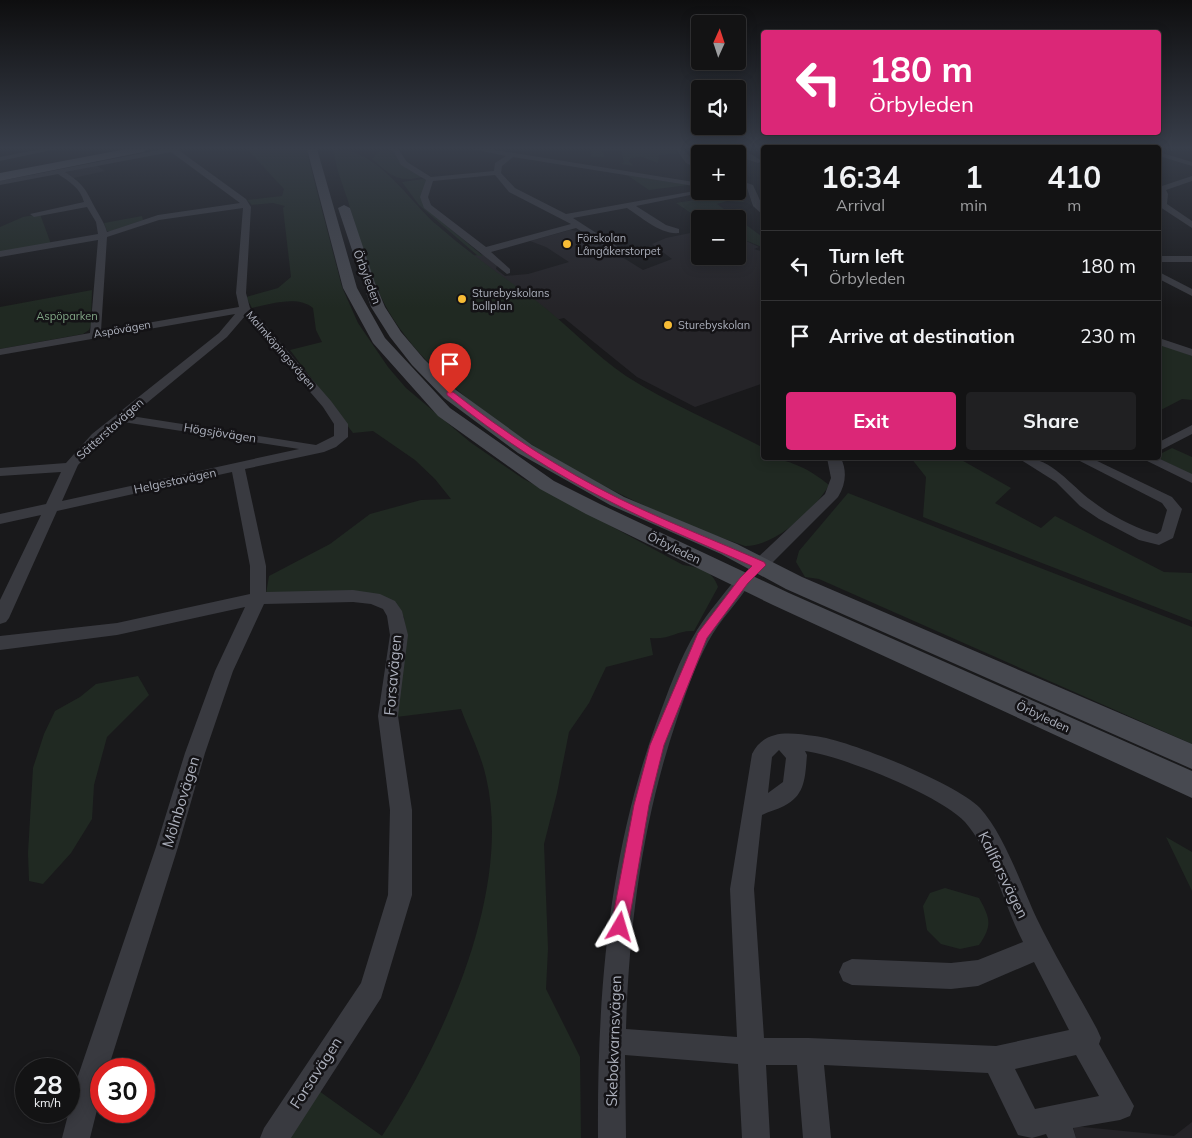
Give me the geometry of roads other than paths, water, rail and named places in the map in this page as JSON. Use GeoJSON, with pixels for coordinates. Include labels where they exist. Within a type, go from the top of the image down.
{"type":"FeatureCollection","features":[{"type":"Feature","properties":{"kind":"main road","name":"Örbyleden"},"geometry":{"type":"LineString","coordinates":[[327,202],[350,288],[378,340],[444,412],[547,485],[593,510],[752,573],[794,584],[915,634],[1192,757]]}},
{"type":"Feature","properties":{"kind":"main road","name":"Örbyleden"},"geometry":{"type":"LineString","coordinates":[[342,202],[368,283],[378,307],[395,334],[418,362],[450,394],[484,420],[565,473],[752,573],[780,599],[1192,785]]}},
{"type":"Feature","properties":{"kind":"street"},"geometry":{"type":"LineString","coordinates":[[241,202],[245,205]]}},
{"type":"Feature","properties":{"kind":"street"},"geometry":{"type":"LineString","coordinates":[[425,202],[426,206],[507,271]]}},
{"type":"Feature","properties":{"kind":"street"},"geometry":{"type":"LineString","coordinates":[[536,202],[565,217],[615,249]]}},
{"type":"Feature","properties":{"kind":"street"},"geometry":{"type":"LineString","coordinates":[[565,217],[649,202]]}},
{"type":"Feature","properties":{"kind":"street"},"geometry":{"type":"LineString","coordinates":[[1163,202],[1163,205],[1192,225]]}},
{"type":"Feature","properties":{"kind":"street"},"geometry":{"type":"LineString","coordinates":[[34,214],[88,204],[100,222],[103,236],[95,334]]}},
{"type":"Feature","properties":{"kind":"street"},"geometry":{"type":"LineString","coordinates":[[0,254],[103,236],[158,218],[245,205]]}},
{"type":"Feature","properties":{"kind":"street","name":"Malmköpingsvägen"},"geometry":{"type":"LineString","coordinates":[[245,205],[246,220],[241,293],[245,309],[327,404],[342,430]]}},
{"type":"Feature","properties":{"kind":"street"},"geometry":{"type":"LineString","coordinates":[[629,206],[663,226],[676,231]]}},
{"type":"Feature","properties":{"kind":"street"},"geometry":{"type":"LineString","coordinates":[[483,251],[578,225]]}},
{"type":"Feature","properties":{"kind":"street"},"geometry":{"type":"LineString","coordinates":[[1161,259],[1192,260]]}},
{"type":"Feature","properties":{"kind":"street"},"geometry":{"type":"LineString","coordinates":[[1161,276],[1192,293]]}},
{"type":"Feature","properties":{"kind":"street","name":"Sätterstavägen"},"geometry":{"type":"LineString","coordinates":[[0,618],[70,467],[82,452],[120,418],[223,335],[245,309]]}},
{"type":"Feature","properties":{"kind":"street","name":"Aspövägen"},"geometry":{"type":"LineString","coordinates":[[0,352],[245,309]]}},
{"type":"Feature","properties":{"kind":"street"},"geometry":{"type":"LineString","coordinates":[[232,324],[258,323]]}},
{"type":"Feature","properties":{"kind":"street"},"geometry":{"type":"LineString","coordinates":[[1161,336],[1192,347]]}},
{"type":"Feature","properties":{"kind":"street"},"geometry":{"type":"LineString","coordinates":[[1161,342],[1192,353]]}},
{"type":"Feature","properties":{"kind":"street","name":"Högsjövägen"},"geometry":{"type":"LineString","coordinates":[[120,418],[319,449]]}},
{"type":"Feature","properties":{"kind":"street","name":"Helgestavägen"},"geometry":{"type":"LineString","coordinates":[[0,519],[319,449],[332,444],[340,438],[342,430]]}},
{"type":"Feature","properties":{"kind":"street"},"geometry":{"type":"LineString","coordinates":[[1161,446],[1188,434]]}},
{"type":"Feature","properties":{"kind":"street"},"geometry":{"type":"LineString","coordinates":[[752,573],[831,497],[836,490],[839,476],[835,460]]}},
{"type":"Feature","properties":{"kind":"street"},"geometry":{"type":"LineString","coordinates":[[1028,460],[1057,476],[1085,503],[1104,516],[1144,536],[1159,540],[1168,534],[1175,509],[1167,500],[1085,460]]}},
{"type":"Feature","properties":{"kind":"street"},"geometry":{"type":"LineString","coordinates":[[1152,460],[1192,479]]}},
{"type":"Feature","properties":{"kind":"street"},"geometry":{"type":"LineString","coordinates":[[0,472],[70,467]]}},
{"type":"Feature","properties":{"kind":"street","name":"Mölnbovägen"},"geometry":{"type":"LineString","coordinates":[[76,1138],[92,1076],[196,753],[224,671],[258,598],[258,566],[238,468]]}},
{"type":"Feature","properties":{"kind":"street","name":"Skebokvarnsvägen"},"geometry":{"type":"LineString","coordinates":[[612,1138],[615,976],[621,910],[641,805],[657,745],[702,637],[752,573]]}},
{"type":"Feature","properties":{"kind":"street","name":"Forsavägen"},"geometry":{"type":"LineString","coordinates":[[0,643],[117,630],[173,615],[258,598],[354,596],[374,598],[389,605],[396,615],[399,635],[388,716],[401,810],[400,895],[372,989],[274,1138]]}},
{"type":"Feature","properties":{"kind":"street"},"geometry":{"type":"LineString","coordinates":[[756,807],[762,754],[771,745],[782,740],[797,755],[793,787],[778,799],[756,807],[752,811],[742,889],[756,1138]]}},
{"type":"Feature","properties":{"kind":"street","name":"Kallforsvägen"},"geometry":{"type":"LineString","coordinates":[[782,740],[821,745],[890,768],[947,797],[972,815],[990,842],[1038,948],[1088,1038]]}},
{"type":"Feature","properties":{"kind":"street"},"geometry":{"type":"LineString","coordinates":[[852,972],[960,975],[978,973],[1038,948]]}},
{"type":"Feature","properties":{"kind":"street"},"geometry":{"type":"LineString","coordinates":[[613,1041],[751,1052],[809,1050],[996,1060],[1082,1040],[1120,1106],[1059,1127],[1028,1125],[996,1060]]}},
{"type":"Feature","properties":{"kind":"street"},"geometry":{"type":"LineString","coordinates":[[809,1050],[817,1138]]}},
{"type":"Feature","properties":{"kind":"place","name":"Förskolan Långåkerstorpet"},"geometry":{"type":"Point","coordinates":[567,244]}},
{"type":"Feature","properties":{"kind":"place","name":"Sturebyskolans bollplan"},"geometry":{"type":"Point","coordinates":[462,299]}},
{"type":"Feature","properties":{"kind":"place","name":"Sturebyskolan"},"geometry":{"type":"Point","coordinates":[668,325]}},
{"type":"Feature","properties":{"kind":"park label","name":"Aspöparken"},"geometry":{"type":"Point","coordinates":[67,316]}}]}
